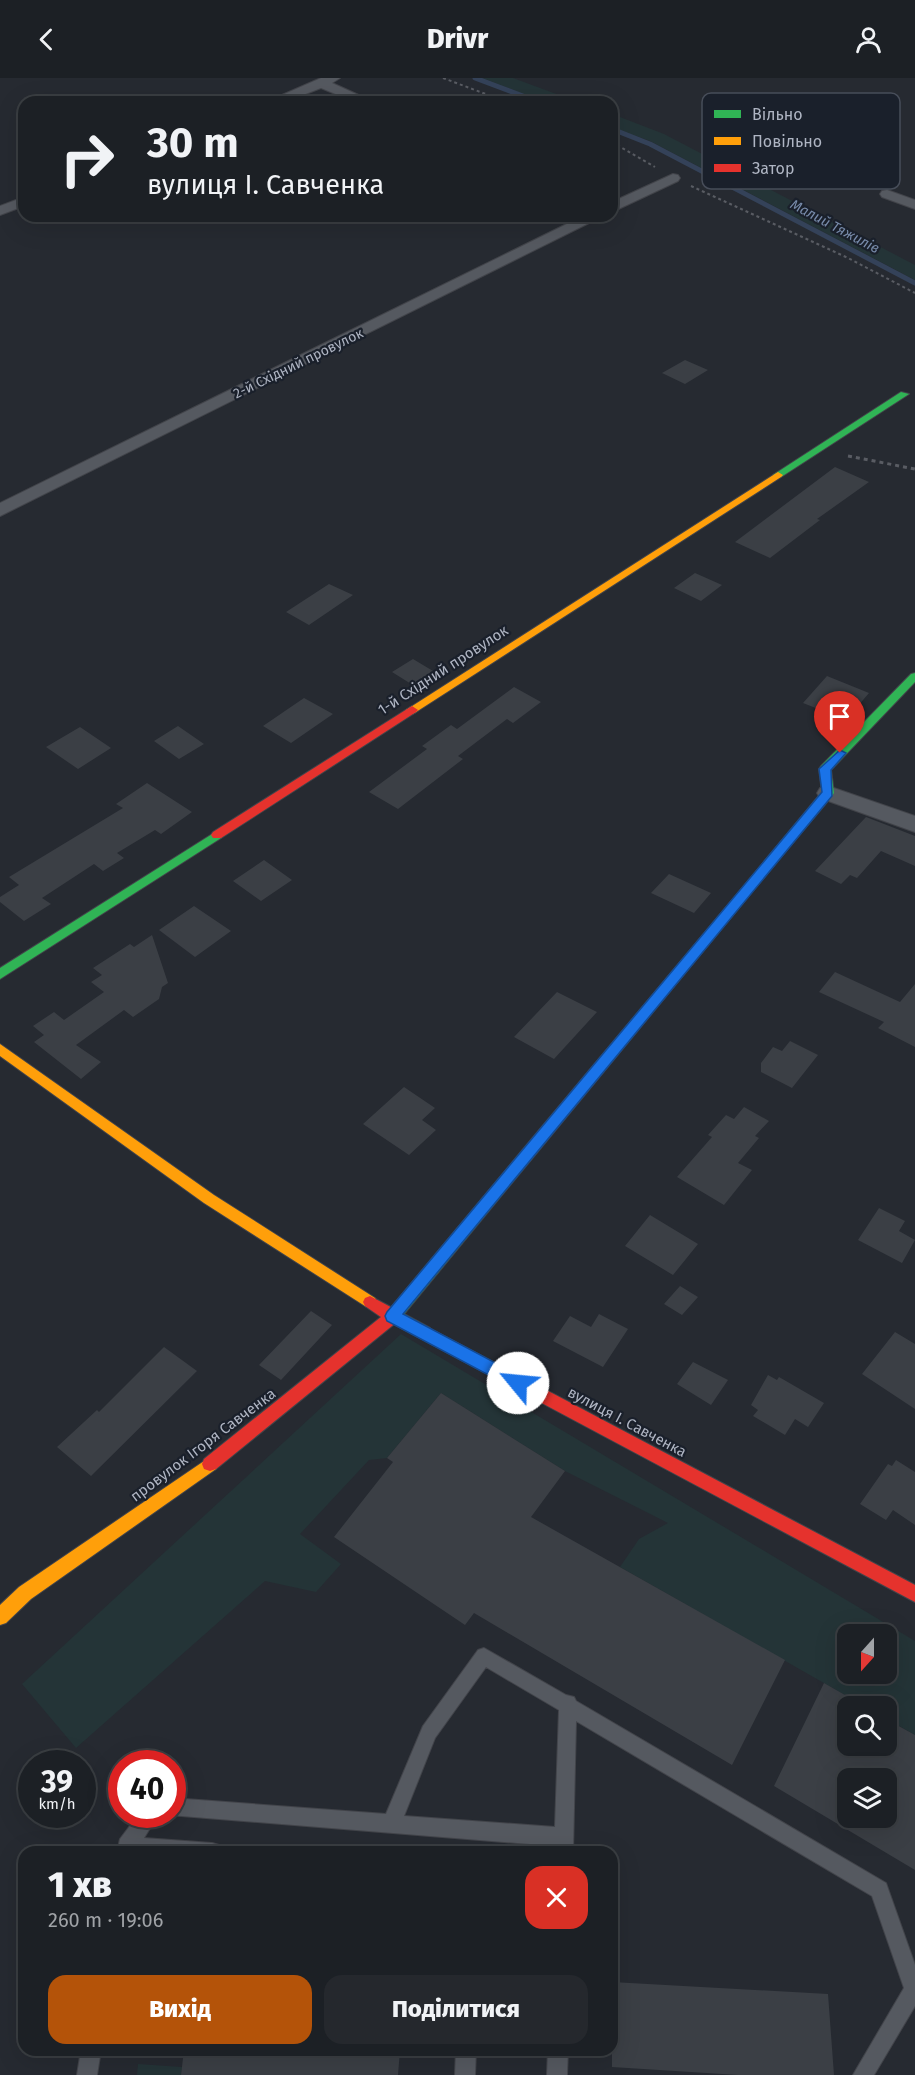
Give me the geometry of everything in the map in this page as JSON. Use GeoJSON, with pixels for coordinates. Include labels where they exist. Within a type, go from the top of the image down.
{"type":"FeatureCollection","features":[{"type":"Feature","properties":{"kind":"street"},"geometry":{"type":"LineString","coordinates":[[288,96],[327,80],[356,96]]}},
{"type":"Feature","properties":{"kind":"street"},"geometry":{"type":"LineString","coordinates":[[618,203],[673,178]]}},
{"type":"Feature","properties":{"kind":"street"},"geometry":{"type":"LineString","coordinates":[[887,194],[915,205]]}},
{"type":"Feature","properties":{"kind":"street"},"geometry":{"type":"LineString","coordinates":[[0,211],[18,204]]}},
{"type":"Feature","properties":{"kind":"street","name":"2-й Східний провулок"},"geometry":{"type":"LineString","coordinates":[[0,510],[583,222]]}},
{"type":"Feature","properties":{"kind":"street","name":"1-й Східний провулок"},"geometry":{"type":"LineString","coordinates":[[0,974],[904,394]]}},
{"type":"Feature","properties":{"kind":"street"},"geometry":{"type":"LineString","coordinates":[[393,1316],[828,793],[825,769],[915,676]]}},
{"type":"Feature","properties":{"kind":"street"},"geometry":{"type":"LineString","coordinates":[[828,793],[915,824]]}},
{"type":"Feature","properties":{"kind":"street","name":"вулиця І. Савченка"},"geometry":{"type":"LineString","coordinates":[[0,1048],[209,1199],[393,1316],[915,1594]]}},
{"type":"Feature","properties":{"kind":"street","name":"провулок Ігоря Савченка"},"geometry":{"type":"LineString","coordinates":[[0,1617],[25,1593],[188,1481],[393,1316]]}},
{"type":"Feature","properties":{"kind":"lane"},"geometry":{"type":"LineString","coordinates":[[391,1824],[429,1732],[484,1656],[568,1703],[879,1890],[914,1989],[863,2075]]}},
{"type":"Feature","properties":{"kind":"lane"},"geometry":{"type":"LineString","coordinates":[[186,1808],[391,1824],[564,1845],[568,1703]]}},
{"type":"Feature","properties":{"kind":"lane"},"geometry":{"type":"LineString","coordinates":[[128,1846],[140,1828]]}},
{"type":"Feature","properties":{"kind":"lane"},"geometry":{"type":"LineString","coordinates":[[87,2075],[90,2056]]}},
{"type":"Feature","properties":{"kind":"lane"},"geometry":{"type":"LineString","coordinates":[[465,2075],[466,2056]]}},
{"type":"Feature","properties":{"kind":"lane"},"geometry":{"type":"LineString","coordinates":[[557,2075],[558,2056]]}},
{"type":"Feature","properties":{"kind":"path"},"geometry":{"type":"LineString","coordinates":[[443,78],[491,96]]}},
{"type":"Feature","properties":{"kind":"path"},"geometry":{"type":"LineString","coordinates":[[618,146],[673,178],[848,258],[915,293]]}},
{"type":"Feature","properties":{"kind":"path"},"geometry":{"type":"LineString","coordinates":[[817,451],[915,469]]}},
{"type":"Feature","properties":{"kind":"shaded area"},"geometry":{"type":"Polygon","coordinates":[[[482,78],[513,78],[562,96],[529,96],[482,78]]]}},
{"type":"Feature","properties":{"kind":"shaded area"},"geometry":{"type":"Polygon","coordinates":[[[618,116],[664,134],[702,154],[702,168],[650,141],[618,129],[618,116]]]}},
{"type":"Feature","properties":{"kind":"shaded area"},"geometry":{"type":"Polygon","coordinates":[[[742,189],[769,189],[915,265],[915,280],[742,189]]]}},
{"type":"Feature","properties":{"kind":"shaded area"},"geometry":{"type":"Polygon","coordinates":[[[401,1334],[887,1624],[837,1624],[837,1684],[897,1684],[897,1630],[915,1641],[915,1735],[897,1725],[897,1696],[847,1696],[620,1567],[639,1539],[668,1523],[565,1471],[441,1393],[387,1458],[369,1460],[300,1534],[341,1564],[316,1592],[265,1581],[76,1748],[22,1684],[401,1334]]]}},
{"type":"Feature","properties":{"kind":"shaded area"},"geometry":{"type":"Polygon","coordinates":[[[138,2064],[182,2067],[181,2075],[137,2075],[138,2064]]]}},
{"type":"Feature","properties":{"kind":"building"},"geometry":{"type":"Polygon","coordinates":[[[685,360],[708,370],[685,384],[662,373],[685,360]]]}},
{"type":"Feature","properties":{"kind":"building"},"geometry":{"type":"Polygon","coordinates":[[[835,467],[869,482],[817,519],[820,520],[770,558],[735,542],[835,467]]]}},
{"type":"Feature","properties":{"kind":"building"},"geometry":{"type":"Polygon","coordinates":[[[695,573],[722,585],[701,601],[674,588],[695,573]]]}},
{"type":"Feature","properties":{"kind":"building"},"geometry":{"type":"Polygon","coordinates":[[[329,584],[353,595],[309,625],[286,612],[329,584]]]}},
{"type":"Feature","properties":{"kind":"building"},"geometry":{"type":"Polygon","coordinates":[[[413,659],[438,674],[416,687],[392,672],[413,659]]]}},
{"type":"Feature","properties":{"kind":"building"},"geometry":{"type":"Polygon","coordinates":[[[827,676],[869,693],[846,720],[803,703],[827,676]]]}},
{"type":"Feature","properties":{"kind":"building"},"geometry":{"type":"Polygon","coordinates":[[[514,687],[541,702],[513,723],[507,719],[458,756],[463,759],[398,809],[369,792],[427,749],[422,746],[451,725],[457,729],[514,687]]]}},
{"type":"Feature","properties":{"kind":"building"},"geometry":{"type":"Polygon","coordinates":[[[304,698],[333,714],[291,743],[263,726],[304,698]]]}},
{"type":"Feature","properties":{"kind":"building"},"geometry":{"type":"Polygon","coordinates":[[[178,726],[204,744],[179,759],[154,741],[178,726]]]}},
{"type":"Feature","properties":{"kind":"building"},"geometry":{"type":"Polygon","coordinates":[[[80,727],[111,748],[78,769],[46,747],[80,727]]]}},
{"type":"Feature","properties":{"kind":"building"},"geometry":{"type":"Polygon","coordinates":[[[147,783],[192,812],[161,834],[155,830],[117,853],[124,858],[103,871],[94,864],[42,898],[51,904],[24,921],[0,902],[0,897],[19,885],[9,877],[123,808],[116,804],[147,783]]]}},
{"type":"Feature","properties":{"kind":"building"},"geometry":{"type":"Polygon","coordinates":[[[866,817],[915,836],[915,866],[881,851],[857,878],[850,875],[841,884],[815,871],[866,817]]]}},
{"type":"Feature","properties":{"kind":"building"},"geometry":{"type":"Polygon","coordinates":[[[264,860],[292,880],[261,901],[233,881],[264,860]]]}},
{"type":"Feature","properties":{"kind":"building"},"geometry":{"type":"Polygon","coordinates":[[[669,874],[711,893],[694,913],[651,893],[669,874]]]}},
{"type":"Feature","properties":{"kind":"building"},"geometry":{"type":"Polygon","coordinates":[[[194,906],[231,931],[195,957],[159,930],[194,906]]]}},
{"type":"Feature","properties":{"kind":"building"},"geometry":{"type":"Polygon","coordinates":[[[152,935],[168,983],[162,987],[159,999],[133,1017],[124,1010],[76,1045],[101,1062],[81,1079],[34,1042],[44,1035],[33,1026],[54,1012],[64,1020],[104,992],[91,982],[102,975],[93,968],[130,944],[134,947],[152,935]]]}},
{"type":"Feature","properties":{"kind":"building"},"geometry":{"type":"Polygon","coordinates":[[[835,972],[900,1002],[915,984],[915,1047],[878,1028],[884,1022],[819,992],[835,972]]]}},
{"type":"Feature","properties":{"kind":"building"},"geometry":{"type":"Polygon","coordinates":[[[557,992],[597,1012],[554,1059],[514,1037],[557,992]]]}},
{"type":"Feature","properties":{"kind":"building"},"geometry":{"type":"Polygon","coordinates":[[[790,1041],[818,1055],[792,1088],[761,1072],[761,1063],[773,1047],[782,1051],[790,1041]]]}},
{"type":"Feature","properties":{"kind":"building"},"geometry":{"type":"Polygon","coordinates":[[[404,1087],[435,1108],[422,1120],[436,1130],[409,1155],[363,1124],[404,1087]]]}},
{"type":"Feature","properties":{"kind":"building"},"geometry":{"type":"Polygon","coordinates":[[[744,1107],[769,1121],[755,1136],[759,1138],[738,1163],[752,1170],[724,1205],[677,1177],[712,1137],[708,1135],[726,1115],[734,1119],[744,1107]]]}},
{"type":"Feature","properties":{"kind":"building"},"geometry":{"type":"Polygon","coordinates":[[[879,1208],[905,1221],[899,1231],[915,1240],[902,1263],[858,1240],[879,1208]]]}},
{"type":"Feature","properties":{"kind":"building"},"geometry":{"type":"Polygon","coordinates":[[[650,1215],[698,1244],[673,1275],[625,1246],[650,1215]]]}},
{"type":"Feature","properties":{"kind":"building"},"geometry":{"type":"Polygon","coordinates":[[[680,1286],[698,1297],[682,1315],[664,1304],[680,1286]]]}},
{"type":"Feature","properties":{"kind":"building"},"geometry":{"type":"Polygon","coordinates":[[[311,1311],[332,1325],[281,1380],[259,1365],[311,1311]]]}},
{"type":"Feature","properties":{"kind":"building"},"geometry":{"type":"Polygon","coordinates":[[[599,1314],[628,1329],[603,1367],[553,1341],[570,1316],[591,1327],[599,1314]]]}},
{"type":"Feature","properties":{"kind":"building"},"geometry":{"type":"Polygon","coordinates":[[[895,1332],[915,1344],[915,1409],[862,1374],[895,1332]]]}},
{"type":"Feature","properties":{"kind":"building"},"geometry":{"type":"Polygon","coordinates":[[[164,1347],[197,1371],[91,1476],[57,1447],[97,1410],[99,1412],[164,1347]]]}},
{"type":"Feature","properties":{"kind":"building"},"geometry":{"type":"Polygon","coordinates":[[[693,1362],[728,1380],[711,1405],[677,1384],[693,1362]]]}},
{"type":"Feature","properties":{"kind":"building"},"geometry":{"type":"Polygon","coordinates":[[[768,1375],[777,1380],[779,1377],[824,1403],[808,1427],[795,1419],[785,1435],[753,1416],[758,1410],[751,1405],[768,1375]]]}},
{"type":"Feature","properties":{"kind":"building"},"geometry":{"type":"Polygon","coordinates":[[[441,1393],[565,1471],[531,1517],[785,1660],[732,1765],[474,1613],[465,1625],[334,1537],[393,1462],[387,1458],[441,1393]]]}},
{"type":"Feature","properties":{"kind":"building"},"geometry":{"type":"Polygon","coordinates":[[[896,1460],[915,1472],[915,1525],[893,1510],[886,1520],[860,1504],[888,1464],[892,1466],[896,1460]]]}},
{"type":"Feature","properties":{"kind":"building"},"geometry":{"type":"Polygon","coordinates":[[[824,1683],[847,1696],[837,1696],[837,1756],[897,1756],[897,1725],[915,1735],[915,1870],[844,1828],[897,1828],[897,1768],[837,1768],[837,1824],[774,1786],[824,1683]]]}},
{"type":"Feature","properties":{"kind":"building"},"geometry":{"type":"Polygon","coordinates":[[[618,1982],[828,1994],[834,2075],[738,2075],[612,2067],[612,2056],[618,2056],[618,1982]]]}},
{"type":"Feature","properties":{"kind":"building"},"geometry":{"type":"Polygon","coordinates":[[[183,2056],[400,2056],[398,2075],[181,2075],[183,2056]]]}},
{"type":"Feature","properties":{"kind":"waterway","name":"Малий Тяжилів"},"geometry":{"type":"LineString","coordinates":[[475,78],[523,96]]}},
{"type":"Feature","properties":{"kind":"waterway","name":"Малий Тяжилів"},"geometry":{"type":"LineString","coordinates":[[618,131],[650,144],[702,171]]}},
{"type":"Feature","properties":{"kind":"waterway","name":"Малий Тяжилів"},"geometry":{"type":"LineString","coordinates":[[736,189],[915,283]]}},
{"type":"Feature","properties":{"kind":"traffic: fast"},"geometry":{"type":"LineString","coordinates":[[778,475],[904,394]]}},
{"type":"Feature","properties":{"kind":"traffic: fast"},"geometry":{"type":"LineString","coordinates":[[782,848],[828,793],[825,769],[915,676]]}},
{"type":"Feature","properties":{"kind":"traffic: fast"},"geometry":{"type":"LineString","coordinates":[[0,974],[217,835]]}},
{"type":"Feature","properties":{"kind":"traffic: fast"},"geometry":{"type":"LineString","coordinates":[[425,1333],[393,1316],[525,1157]]}},
{"type":"Feature","properties":{"kind":"traffic: slow"},"geometry":{"type":"LineString","coordinates":[[412,710],[778,475]]}},
{"type":"Feature","properties":{"kind":"traffic: slow"},"geometry":{"type":"LineString","coordinates":[[525,1157],[782,848]]}},
{"type":"Feature","properties":{"kind":"traffic: slow"},"geometry":{"type":"LineString","coordinates":[[0,1049],[209,1199],[370,1302]]}},
{"type":"Feature","properties":{"kind":"traffic: slow"},"geometry":{"type":"LineString","coordinates":[[0,1617],[25,1593],[210,1464]]}},
{"type":"Feature","properties":{"kind":"traffic: jam"},"geometry":{"type":"LineString","coordinates":[[217,835],[412,710]]}},
{"type":"Feature","properties":{"kind":"traffic: jam"},"geometry":{"type":"LineString","coordinates":[[210,1464],[393,1316],[370,1302]]}},
{"type":"Feature","properties":{"kind":"traffic: jam"},"geometry":{"type":"LineString","coordinates":[[425,1333],[915,1594]]}},
{"type":"Feature","properties":{"kind":"route"},"geometry":{"type":"LineString","coordinates":[[518,1383],[393,1316],[828,793],[825,769],[840,753]]}}]}
